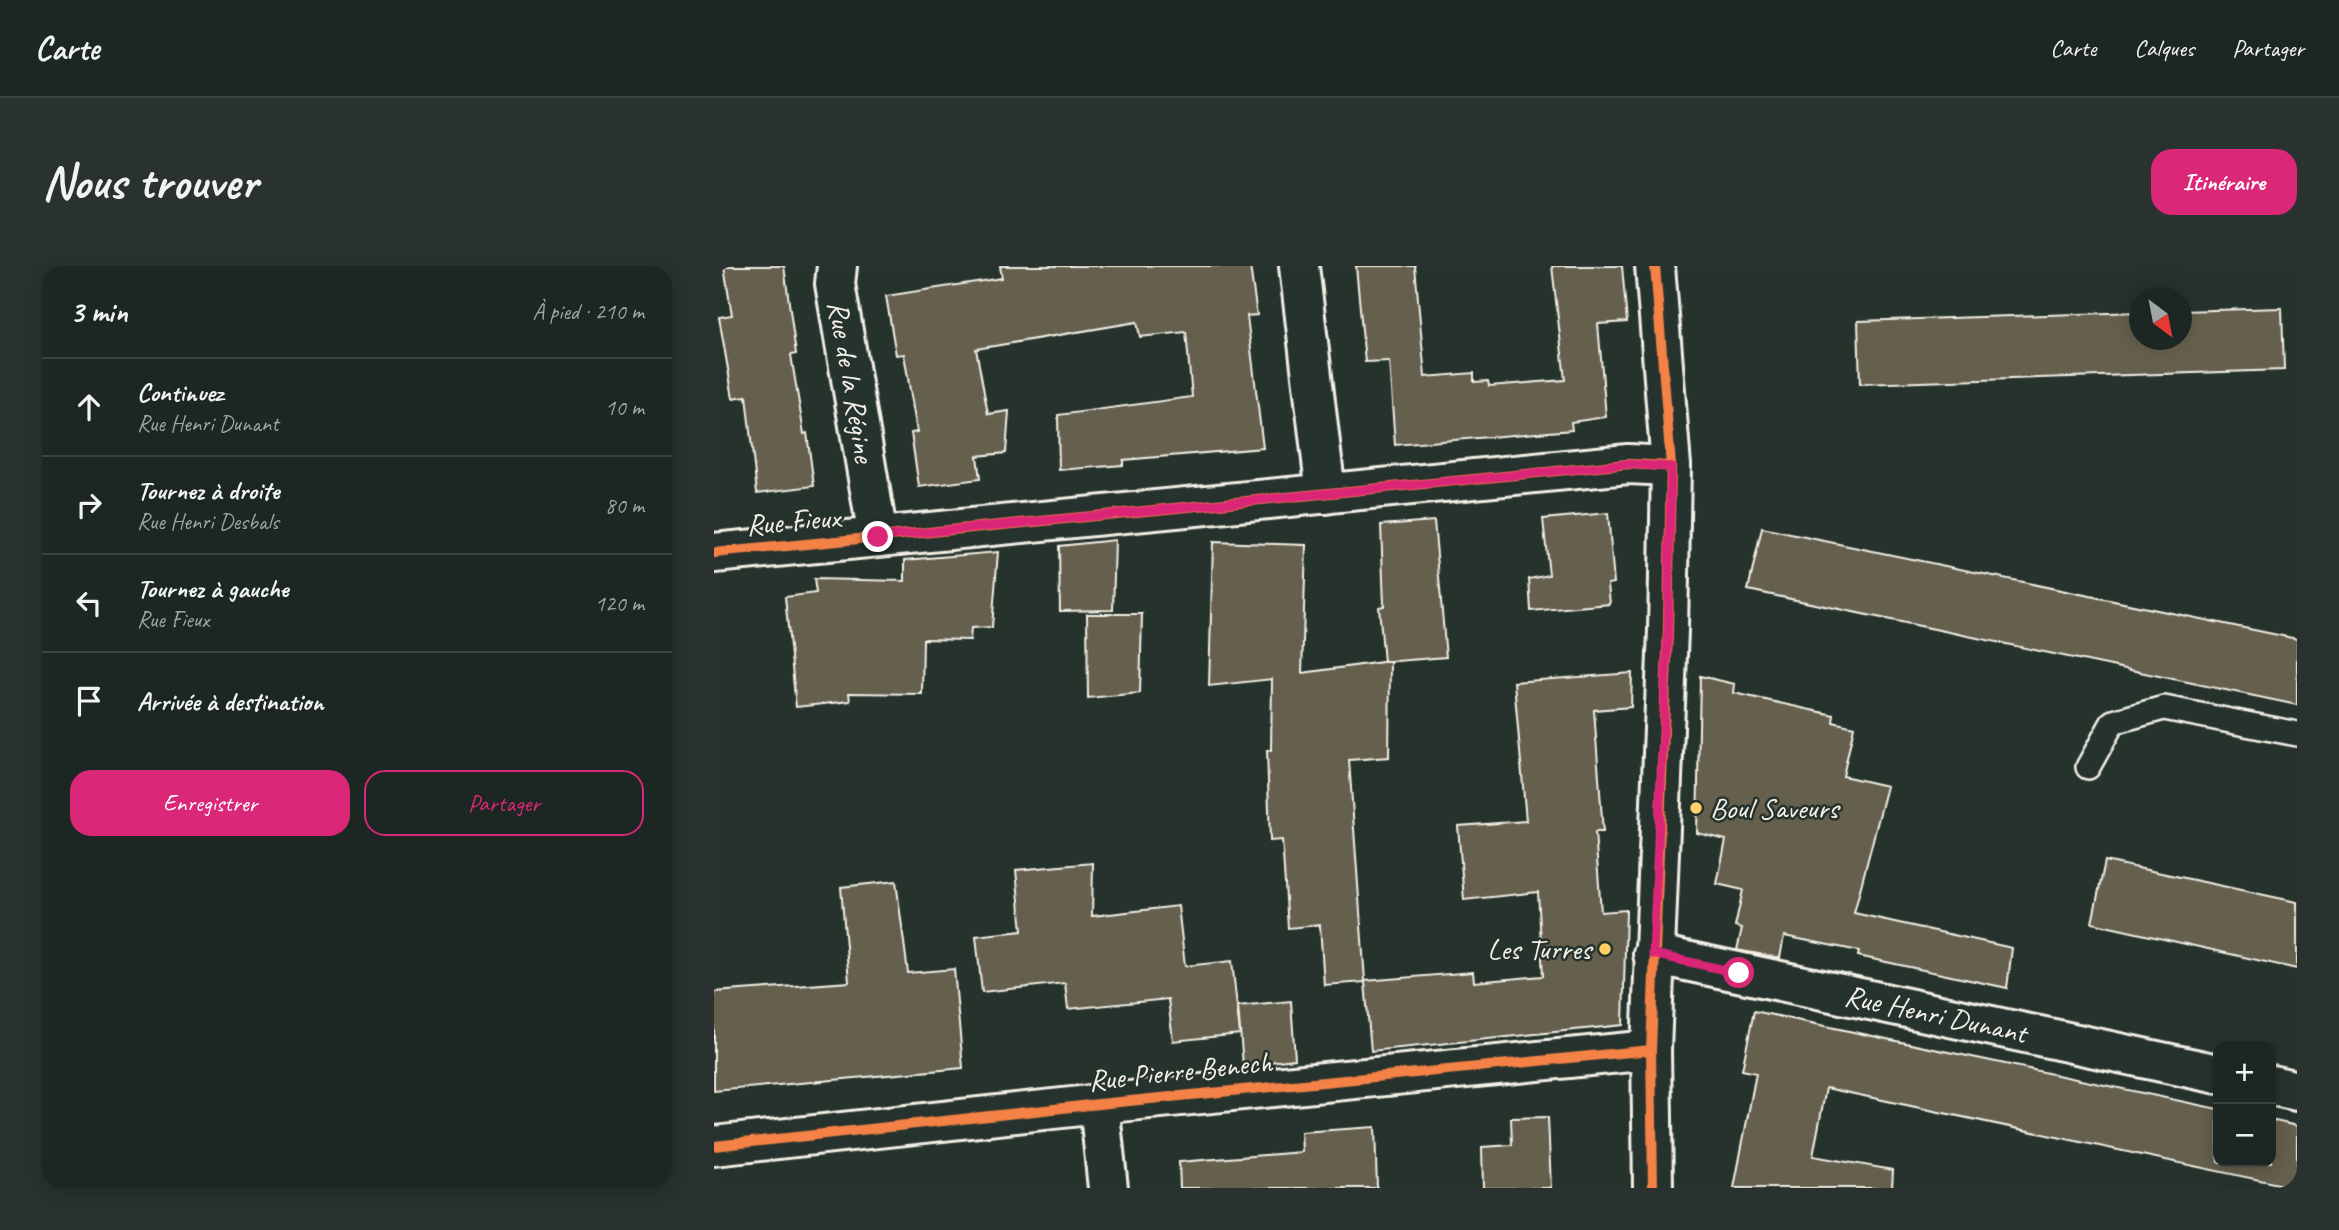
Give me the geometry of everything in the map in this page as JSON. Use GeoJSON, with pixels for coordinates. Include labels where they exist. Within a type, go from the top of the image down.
{"type":"FeatureCollection","features":[{"type":"Feature","properties":{"kind":"street","name":"Rue de la Régine"},"geometry":{"type":"LineString","coordinates":[[837,266],[835,284],[878,537]]}},
{"type":"Feature","properties":{"kind":"street"},"geometry":{"type":"LineString","coordinates":[[1299,266],[1326,494]]}},
{"type":"Feature","properties":{"kind":"street"},"geometry":{"type":"LineString","coordinates":[[1653,1188],[1653,954],[1668,630],[1671,467],[1655,266]]}},
{"type":"Feature","properties":{"kind":"street","name":"Rue Fieux"},"geometry":{"type":"LineString","coordinates":[[714,553],[1628,464],[1671,467]]}},
{"type":"Feature","properties":{"kind":"street","name":"Rue Henri Dunant"},"geometry":{"type":"LineString","coordinates":[[1653,954],[2213,1073]]}},
{"type":"Feature","properties":{"kind":"street","name":"Rue Pierre Benech"},"geometry":{"type":"LineString","coordinates":[[714,1146],[1099,1104],[1651,1050]]}},
{"type":"Feature","properties":{"kind":"street"},"geometry":{"type":"LineString","coordinates":[[2276,1086],[2297,1091]]}},
{"type":"Feature","properties":{"kind":"street"},"geometry":{"type":"LineString","coordinates":[[1099,1104],[1108,1188]]}},
{"type":"Feature","properties":{"kind":"lane"},"geometry":{"type":"LineString","coordinates":[[2088,767],[2113,722],[2164,708],[2297,734]]}},
{"type":"Feature","properties":{"kind":"building"},"geometry":{"type":"Polygon","coordinates":[[[724,266],[784,266],[796,354],[791,355],[804,434],[807,433],[814,486],[757,493],[746,396],[733,398],[719,317],[732,315],[724,266]]]}},
{"type":"Feature","properties":{"kind":"building"},"geometry":{"type":"Polygon","coordinates":[[[1000,266],[1250,266],[1257,315],[1247,316],[1263,448],[1123,460],[1123,465],[1059,470],[1058,415],[1192,397],[1186,332],[1140,337],[1137,322],[976,349],[988,414],[1009,411],[1006,453],[977,456],[980,479],[919,487],[911,433],[917,432],[904,354],[896,355],[886,296],[1002,278],[1000,266]]]}},
{"type":"Feature","properties":{"kind":"building"},"geometry":{"type":"Polygon","coordinates":[[[1356,266],[1415,266],[1425,377],[1474,373],[1474,382],[1488,381],[1489,386],[1565,380],[1552,266],[1622,266],[1627,322],[1598,324],[1606,417],[1571,422],[1572,430],[1395,445],[1389,361],[1365,362],[1356,266]]]}},
{"type":"Feature","properties":{"kind":"building"},"geometry":{"type":"Polygon","coordinates":[[[2282,308],[2284,370],[1860,384],[1858,321],[2129,312],[2129,350],[2192,350],[2192,311],[2282,308]]]}},
{"type":"Feature","properties":{"kind":"building"},"geometry":{"type":"Polygon","coordinates":[[[1608,513],[1614,583],[1608,584],[1610,604],[1531,611],[1529,579],[1549,575],[1543,519],[1608,513]]]}},
{"type":"Feature","properties":{"kind":"building"},"geometry":{"type":"Polygon","coordinates":[[[1434,521],[1446,657],[1384,662],[1379,607],[1384,606],[1381,525],[1434,521]]]}},
{"type":"Feature","properties":{"kind":"building"},"geometry":{"type":"Polygon","coordinates":[[[1762,528],[2297,639],[2297,705],[1748,590],[1762,528]]]}},
{"type":"Feature","properties":{"kind":"building"},"geometry":{"type":"Polygon","coordinates":[[[1115,540],[1113,610],[1060,611],[1059,546],[1115,540]]]}},
{"type":"Feature","properties":{"kind":"building"},"geometry":{"type":"Polygon","coordinates":[[[1213,542],[1306,545],[1302,673],[1390,661],[1389,757],[1349,760],[1365,981],[1473,972],[1474,982],[1543,976],[1538,892],[1464,900],[1458,826],[1526,821],[1514,682],[1632,673],[1631,707],[1594,710],[1603,832],[1595,832],[1601,912],[1626,910],[1623,1025],[1371,1051],[1365,982],[1324,985],[1320,925],[1288,928],[1282,840],[1270,841],[1267,750],[1271,750],[1272,679],[1209,686],[1213,542]]]}},
{"type":"Feature","properties":{"kind":"building"},"geometry":{"type":"Polygon","coordinates":[[[998,552],[992,627],[971,628],[970,640],[923,639],[922,694],[849,693],[850,701],[796,707],[785,597],[816,593],[814,579],[905,581],[905,560],[998,552]]]}},
{"type":"Feature","properties":{"kind":"building"},"geometry":{"type":"Polygon","coordinates":[[[1087,614],[1142,614],[1140,693],[1088,698],[1087,614]]]}},
{"type":"Feature","properties":{"kind":"building"},"geometry":{"type":"Polygon","coordinates":[[[1700,676],[1735,684],[1734,693],[1834,715],[1833,722],[1854,727],[1843,776],[1887,786],[1854,913],[2012,948],[2007,988],[1858,956],[1859,951],[1784,936],[1780,958],[1737,950],[1742,928],[1735,926],[1743,890],[1717,884],[1726,840],[1697,833],[1700,676]]]}},
{"type":"Feature","properties":{"kind":"building"},"geometry":{"type":"Polygon","coordinates":[[[2105,861],[2297,902],[2297,969],[2092,923],[2105,861]]]}},
{"type":"Feature","properties":{"kind":"building"},"geometry":{"type":"Polygon","coordinates":[[[1093,863],[1092,916],[1178,906],[1185,966],[1232,961],[1240,1034],[1173,1041],[1168,999],[1068,1009],[1065,983],[982,992],[976,936],[1022,931],[1016,870],[1093,863]]]}},
{"type":"Feature","properties":{"kind":"building"},"geometry":{"type":"Polygon","coordinates":[[[896,881],[908,973],[954,969],[963,1068],[714,1091],[714,992],[849,982],[841,887],[896,881]]]}},
{"type":"Feature","properties":{"kind":"building"},"geometry":{"type":"Polygon","coordinates":[[[1291,1001],[1295,1059],[1243,1065],[1238,1006],[1291,1001]]]}},
{"type":"Feature","properties":{"kind":"building"},"geometry":{"type":"Polygon","coordinates":[[[1754,1011],[2213,1108],[2213,1167],[2276,1167],[2276,1121],[2297,1126],[2297,1188],[1826,1088],[1813,1156],[1893,1170],[1892,1188],[1734,1188],[1756,1073],[1742,1070],[1754,1011]]]}},
{"type":"Feature","properties":{"kind":"building"},"geometry":{"type":"Polygon","coordinates":[[[1548,1117],[1551,1188],[1483,1188],[1482,1147],[1512,1145],[1511,1118],[1548,1117]]]}},
{"type":"Feature","properties":{"kind":"building"},"geometry":{"type":"Polygon","coordinates":[[[1375,1127],[1377,1188],[1180,1188],[1179,1162],[1302,1152],[1301,1132],[1375,1127]]]}},
{"type":"Feature","properties":{"kind":"cycle path"},"geometry":{"type":"LineString","coordinates":[[1653,1188],[1651,1050],[1668,630],[1671,466],[1655,266]]}},
{"type":"Feature","properties":{"kind":"cycle path"},"geometry":{"type":"LineString","coordinates":[[714,553],[1628,464],[1671,466]]}},
{"type":"Feature","properties":{"kind":"cycle path"},"geometry":{"type":"LineString","coordinates":[[714,1146],[1099,1104],[1651,1050]]}},
{"type":"Feature","properties":{"kind":"place","name":"Boul Saveurs"},"geometry":{"type":"Point","coordinates":[1696,808]}},
{"type":"Feature","properties":{"kind":"place","name":"Les Turres"},"geometry":{"type":"Point","coordinates":[1605,949]}},
{"type":"Feature","properties":{"kind":"route"},"geometry":{"type":"LineString","coordinates":[[878,537],[1628,464],[1671,467],[1668,630],[1653,954],[1739,973]]}}]}
